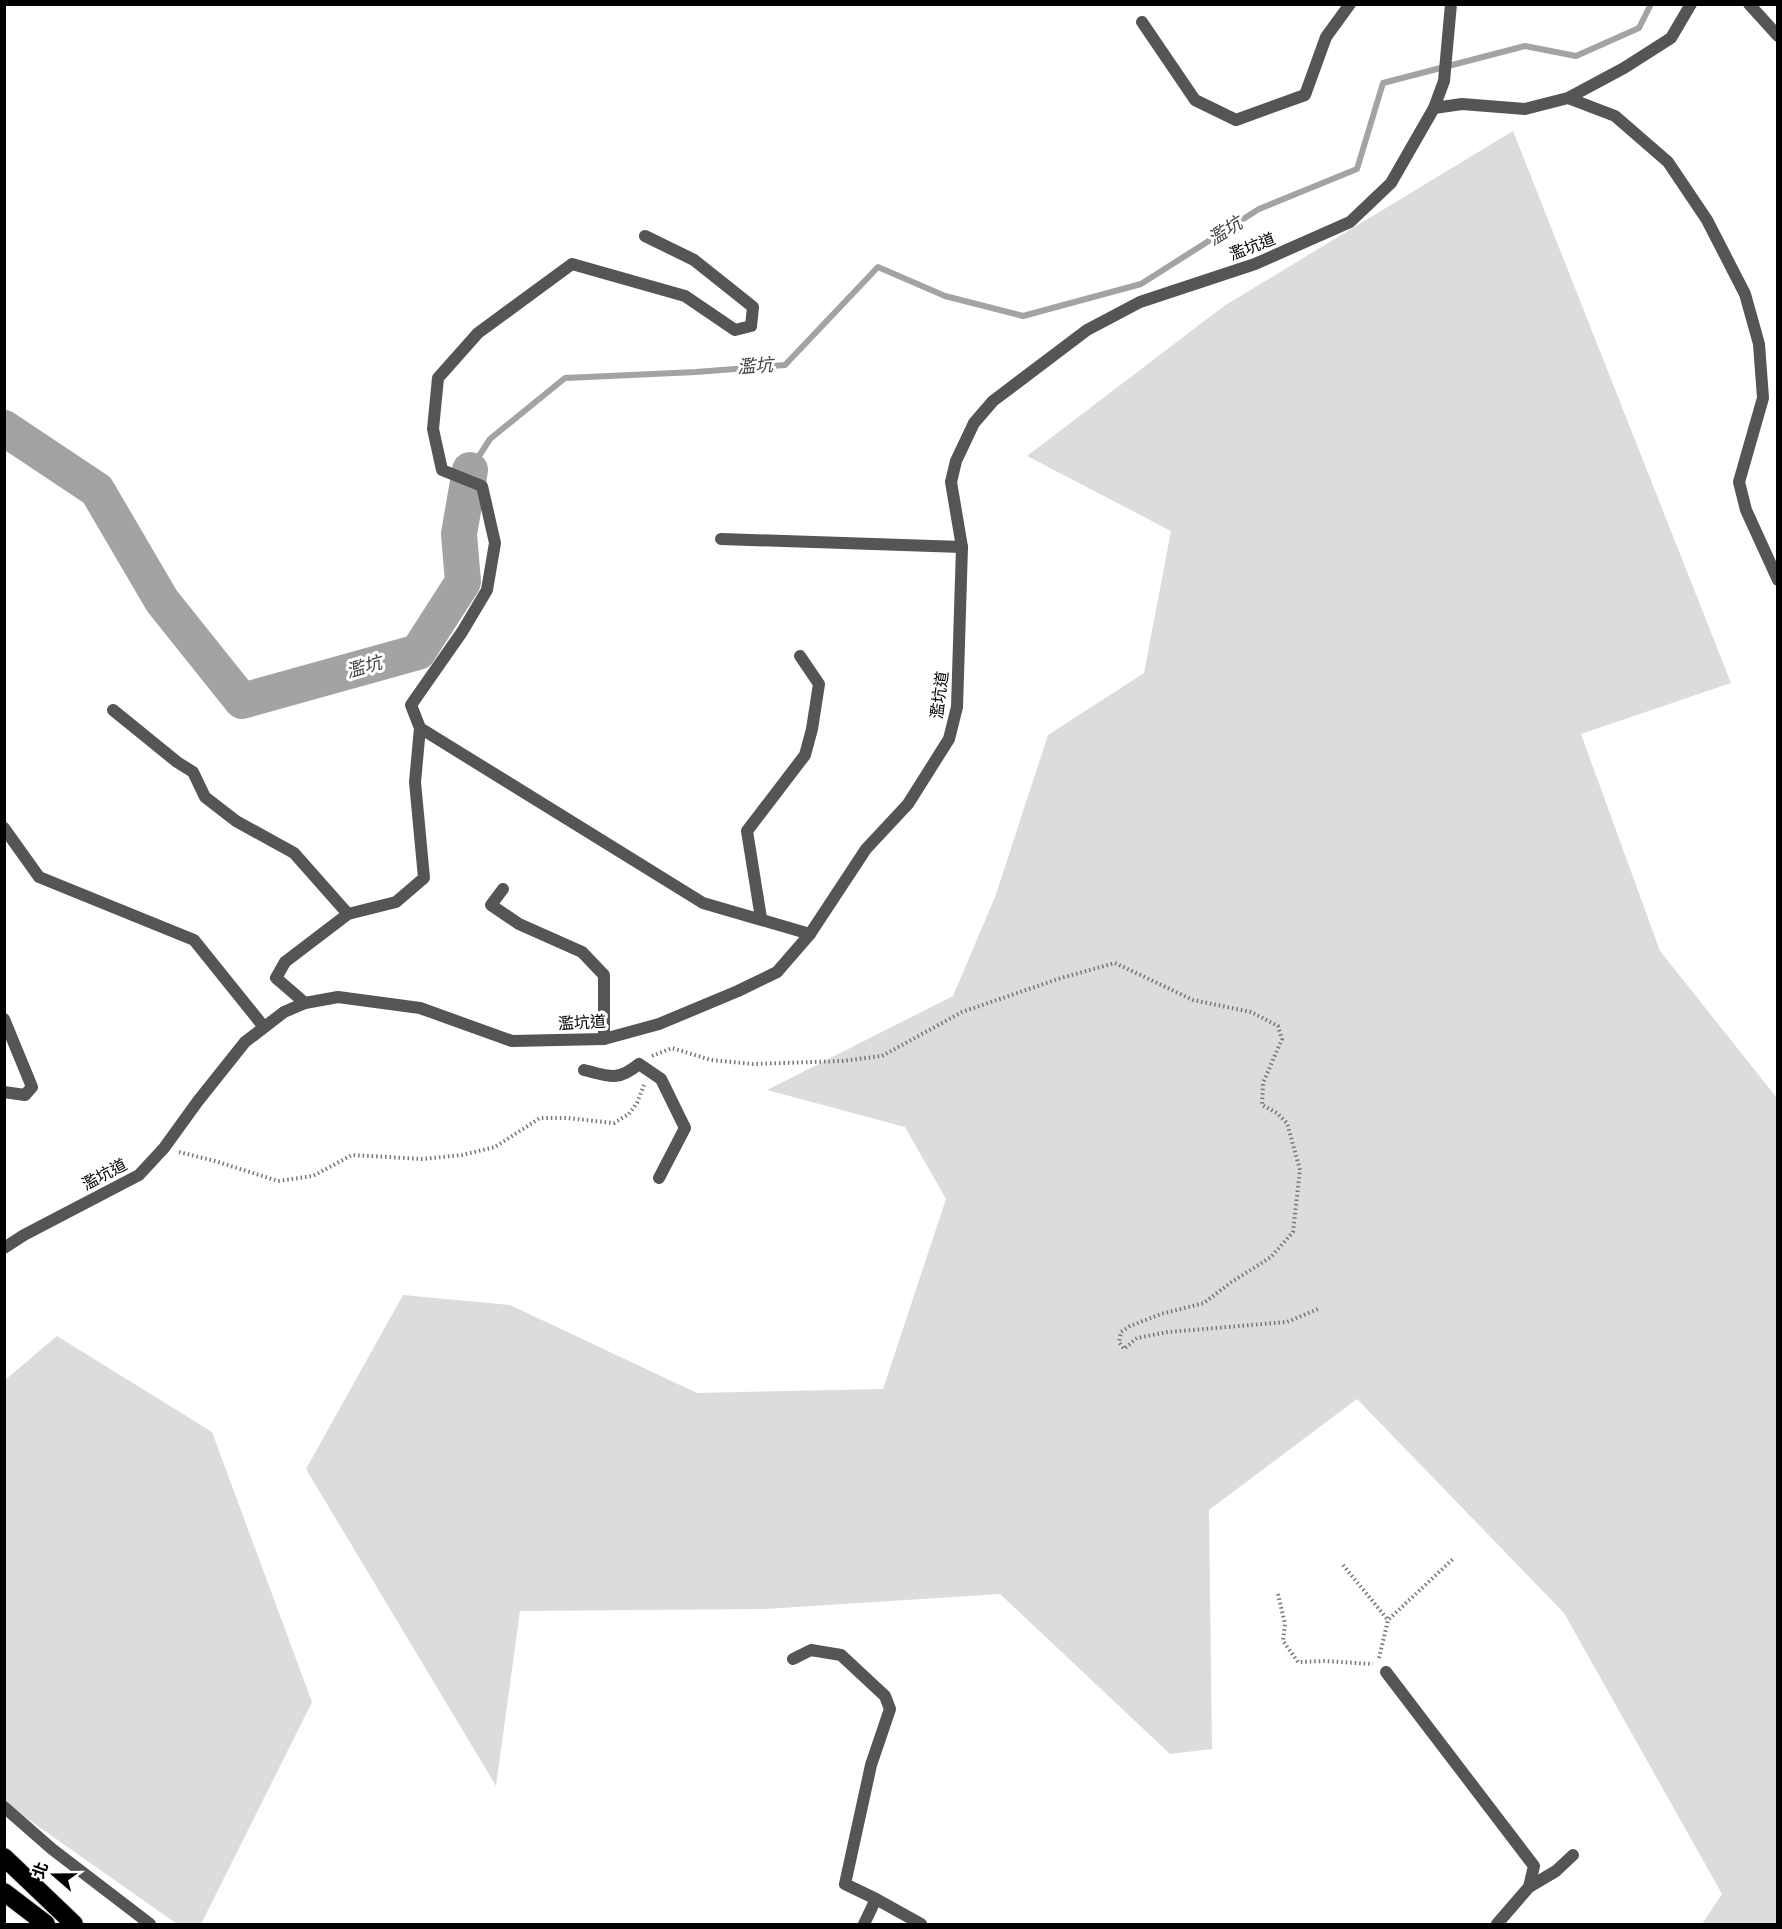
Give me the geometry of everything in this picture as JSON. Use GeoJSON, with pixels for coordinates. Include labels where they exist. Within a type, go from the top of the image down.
{"type":"FeatureCollection","features":[{"type":"Feature","properties":{"kind":"highway"},"geometry":{"type":"LineString","coordinates":[[4,1857],[74,1924]]}},
{"type":"Feature","properties":{"kind":"highway"},"geometry":{"type":"LineString","coordinates":[[4,1892],[46,1924]]}},
{"type":"Feature","properties":{"kind":"street"},"geometry":{"type":"LineString","coordinates":[[1142,22],[1195,100],[1236,120],[1305,95],[1326,37],[1350,4]]}},
{"type":"Feature","properties":{"kind":"street","name":"濫坑道"},"geometry":{"type":"LineString","coordinates":[[4,1248],[24,1235],[139,1175],[164,1148],[245,1042],[284,1012],[305,1003],[338,997],[420,1008],[512,1041],[604,1040],[660,1024],[777,972],[810,934],[866,849],[908,804],[949,739],[957,707],[962,547],[951,482],[956,461],[974,423],[993,402],[1087,330],[1140,302],[1255,264],[1350,222],[1391,183],[1434,108],[1444,81],[1451,4]]}},
{"type":"Feature","properties":{"kind":"street"},"geometry":{"type":"LineString","coordinates":[[1434,108],[1462,104],[1526,109],[1568,98],[1624,68],[1671,38],[1691,4]]}},
{"type":"Feature","properties":{"kind":"street"},"geometry":{"type":"LineString","coordinates":[[1749,4],[1778,36]]}},
{"type":"Feature","properties":{"kind":"street"},"geometry":{"type":"LineString","coordinates":[[1568,98],[1615,116],[1668,162],[1707,220],[1745,294],[1759,344],[1763,398],[1738,482],[1746,510],[1778,580]]}},
{"type":"Feature","properties":{"kind":"street"},"geometry":{"type":"LineString","coordinates":[[305,1003],[276,978],[285,962],[348,914],[396,902],[424,878],[415,782],[420,728],[411,705],[488,590],[495,543],[482,486],[442,470],[433,429],[438,378],[478,333],[572,264],[685,296],[735,330],[751,326],[753,307],[694,260],[645,236]]}},
{"type":"Feature","properties":{"kind":"street"},"geometry":{"type":"LineString","coordinates":[[721,539],[962,547]]}},
{"type":"Feature","properties":{"kind":"street"},"geometry":{"type":"LineString","coordinates":[[761,918],[747,831],[805,755],[812,729],[819,684],[800,656]]}},
{"type":"Feature","properties":{"kind":"street"},"geometry":{"type":"LineString","coordinates":[[113,710],[177,762],[193,772],[205,797],[236,821],[294,853],[348,914]]}},
{"type":"Feature","properties":{"kind":"street"},"geometry":{"type":"LineString","coordinates":[[420,728],[703,903],[810,934]]}},
{"type":"Feature","properties":{"kind":"street"},"geometry":{"type":"LineString","coordinates":[[4,828],[39,877],[194,940],[264,1027]]}},
{"type":"Feature","properties":{"kind":"street"},"geometry":{"type":"LineString","coordinates":[[502,890],[491,905],[519,924],[582,952],[604,975],[604,1040]]}},
{"type":"Feature","properties":{"kind":"street"},"geometry":{"type":"LineString","coordinates":[[4,1019],[32,1087],[25,1095],[4,1092]]}},
{"type":"Feature","properties":{"kind":"street"},"geometry":{"type":"LineString","coordinates":[[584,1070],[613,1077],[626,1074],[639,1064],[662,1079],[685,1128],[659,1178]]}},
{"type":"Feature","properties":{"kind":"street"},"geometry":{"type":"LineString","coordinates":[[793,1659],[811,1650],[841,1655],[885,1696],[890,1709],[871,1765],[845,1884],[921,1924]]}},
{"type":"Feature","properties":{"kind":"street"},"geometry":{"type":"LineString","coordinates":[[1386,1672],[1534,1866],[1529,1887]]}},
{"type":"Feature","properties":{"kind":"street"},"geometry":{"type":"LineString","coordinates":[[4,1807],[52,1849],[150,1924]]}},
{"type":"Feature","properties":{"kind":"street"},"geometry":{"type":"LineString","coordinates":[[1497,1924],[1529,1887],[1556,1871],[1573,1855]]}},
{"type":"Feature","properties":{"kind":"street"},"geometry":{"type":"LineString","coordinates":[[864,1924],[876,1899]]}},
{"type":"Feature","properties":{"kind":"path"},"geometry":{"type":"LineString","coordinates":[[164,1148],[278,1181],[313,1176],[352,1155],[423,1159],[462,1155],[495,1148],[540,1118],[567,1118],[614,1123],[629,1114],[637,1103],[644,1083],[639,1064],[672,1048],[711,1060],[753,1064],[842,1061],[882,1056],[962,1012],[1061,978],[1115,963],[1193,1000],[1251,1012],[1278,1026],[1282,1039],[1263,1083],[1262,1105],[1277,1113],[1287,1124],[1300,1170],[1293,1232],[1271,1257],[1204,1303],[1161,1314],[1130,1326],[1121,1332],[1119,1342],[1124,1349],[1137,1338],[1168,1332],[1287,1322],[1318,1309]]}},
{"type":"Feature","properties":{"kind":"path"},"geometry":{"type":"LineString","coordinates":[[1278,1594],[1285,1624],[1283,1641],[1298,1662],[1324,1661],[1377,1665],[1388,1620],[1454,1558]]}},
{"type":"Feature","properties":{"kind":"path"},"geometry":{"type":"LineString","coordinates":[[1343,1565],[1388,1620]]}},
{"type":"Feature","properties":{"kind":"shaded area"},"geometry":{"type":"Polygon","coordinates":[[[1513,131],[1731,683],[1581,734],[1660,951],[1777,1098],[1777,1924],[1702,1924],[1722,1894],[1564,1613],[1357,1399],[1209,1510],[1212,1749],[1170,1754],[1000,1594],[765,1609],[520,1611],[496,1786],[306,1469],[403,1295],[510,1305],[697,1393],[883,1389],[946,1199],[905,1127],[767,1090],[953,996],[995,897],[1048,735],[1144,673],[1171,531],[1027,456],[1224,306],[1513,131]]]}},
{"type":"Feature","properties":{"kind":"shaded area"},"geometry":{"type":"Polygon","coordinates":[[[57,1336],[212,1432],[312,1702],[201,1924],[177,1924],[5,1803],[5,1380],[57,1336]]]}},
{"type":"Feature","properties":{"kind":"waterway","name":"濫坑"},"geometry":{"type":"LineString","coordinates":[[470,470],[490,439],[565,378],[785,365],[878,267],[945,296],[1023,316],[1141,284],[1259,209],[1357,169],[1383,83],[1525,46],[1576,56],[1639,28],[1651,4]]}},
{"type":"Feature","properties":{"kind":"waterway","name":"濫坑"},"geometry":{"type":"LineString","coordinates":[[4,428],[97,490],[162,601],[242,701],[418,652],[463,582],[459,534],[470,470]]}}]}
